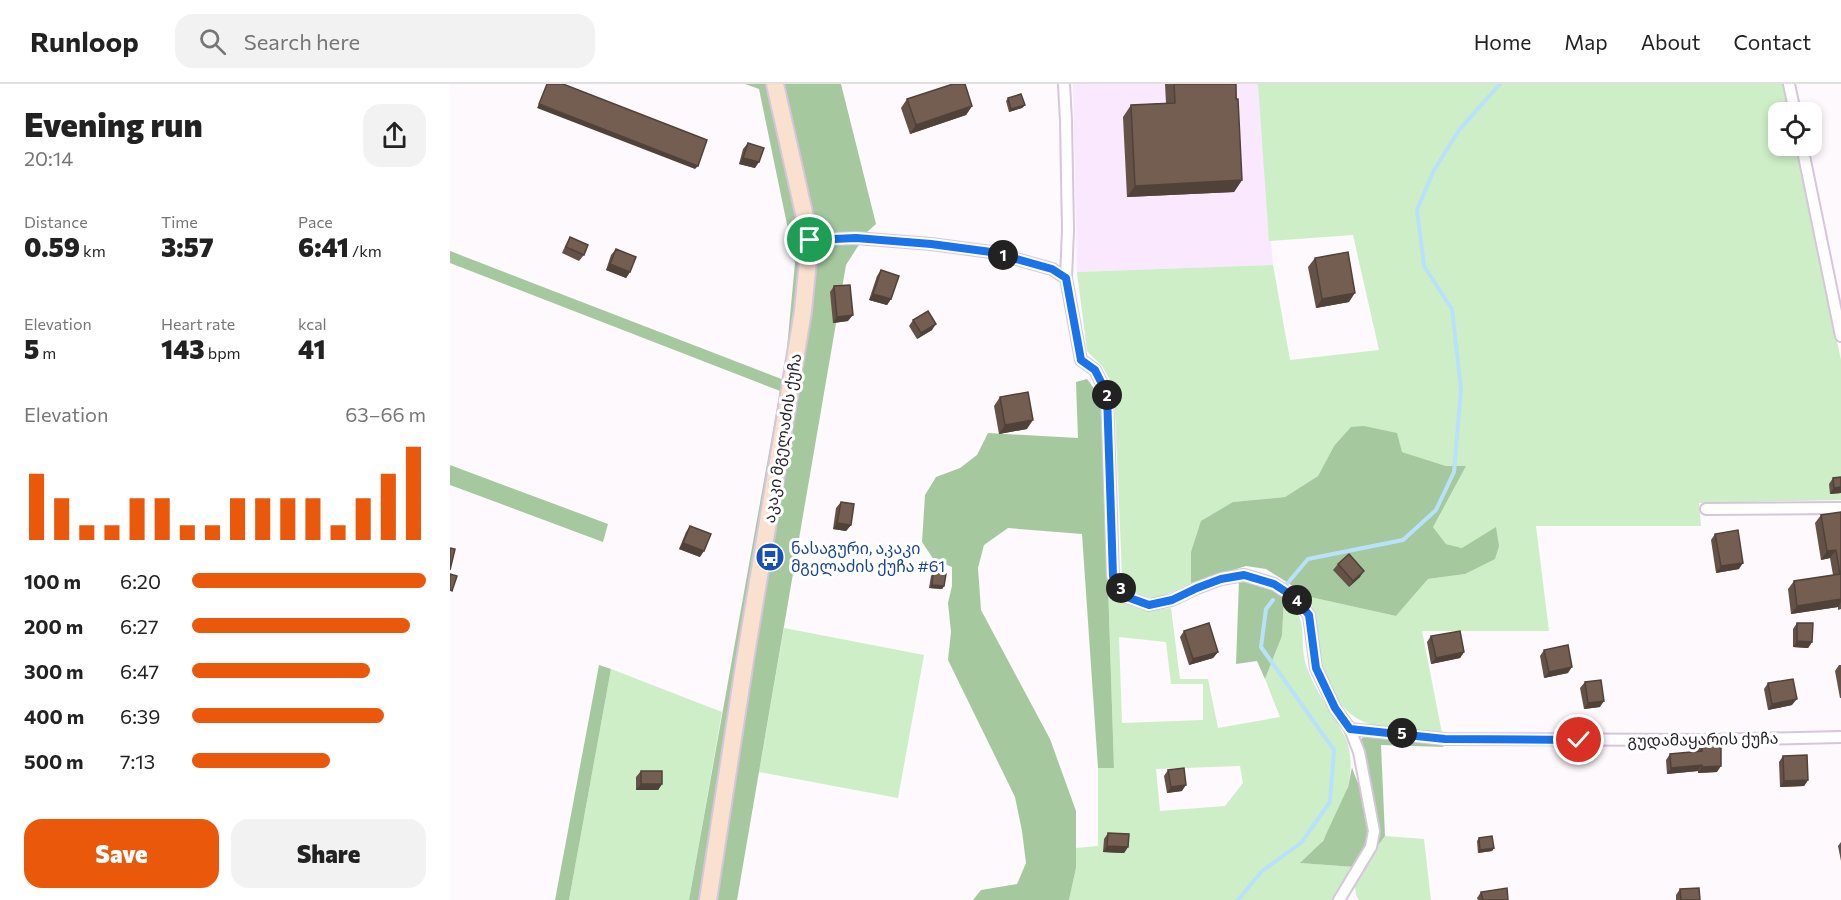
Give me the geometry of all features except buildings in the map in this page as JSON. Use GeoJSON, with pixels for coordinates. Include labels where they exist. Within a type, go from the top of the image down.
{"type":"FeatureCollection","features":[{"type":"Feature","properties":{"kind":"street","name":"აკაკი მგელაძის ქუჩა"},"geometry":{"type":"LineString","coordinates":[[708,900],[803,311],[810,240],[775,84]]}},
{"type":"Feature","properties":{"kind":"street"},"geometry":{"type":"LineString","coordinates":[[1064,84],[1068,230],[1066,278],[1081,360],[1095,370],[1107,394],[1113,576],[1127,597],[1149,605],[1172,600],[1221,579],[1244,575],[1274,584],[1294,597],[1309,615],[1316,668],[1335,708],[1350,729],[1359,752],[1374,831],[1371,847],[1341,899]]}},
{"type":"Feature","properties":{"kind":"street"},"geometry":{"type":"LineString","coordinates":[[1789,84],[1793,102]]}},
{"type":"Feature","properties":{"kind":"street"},"geometry":{"type":"LineString","coordinates":[[1804,156],[1836,285],[1841,336]]}},
{"type":"Feature","properties":{"kind":"street"},"geometry":{"type":"LineString","coordinates":[[810,240],[856,238],[981,251],[1052,269],[1066,278]]}},
{"type":"Feature","properties":{"kind":"street"},"geometry":{"type":"LineString","coordinates":[[1706,510],[1841,508]]}},
{"type":"Feature","properties":{"kind":"street","name":"გუდამაყარის ქუჩა"},"geometry":{"type":"LineString","coordinates":[[1350,729],[1445,739],[1707,740],[1841,737]]}},
{"type":"Feature","properties":{"kind":"shaded area"},"geometry":{"type":"Polygon","coordinates":[[[1073,84],[1258,84],[1273,265],[1077,272],[1073,84]]]}},
{"type":"Feature","properties":{"kind":"green space"},"geometry":{"type":"Polygon","coordinates":[[[745,84],[841,84],[876,224],[867,232],[846,265],[737,900],[689,900],[780,391],[450,263],[450,251],[784,380],[795,263],[759,89],[745,84]]]}},
{"type":"Feature","properties":{"kind":"green space"},"geometry":{"type":"Polygon","coordinates":[[[1258,84],[1783,84],[1787,102],[1768,102],[1768,156],[1798,156],[1841,360],[1841,500],[1699,503],[1701,526],[1536,526],[1549,631],[1422,631],[1442,733],[1400,730],[1360,720],[1346,710],[1328,682],[1318,648],[1310,597],[1396,616],[1428,579],[1465,574],[1462,548],[1446,544],[1433,527],[1446,466],[1402,452],[1334,446],[1318,476],[1285,497],[1233,502],[1191,552],[1191,583],[1162,596],[1147,597],[1133,590],[1122,574],[1114,388],[1102,366],[1087,351],[1077,272],[1273,265],[1290,360],[1379,350],[1353,235],[1269,241],[1258,84]]]}},
{"type":"Feature","properties":{"kind":"green space"},"geometry":{"type":"Polygon","coordinates":[[[1087,379],[1102,399],[1114,768],[1098,768],[1082,534],[1008,528],[984,545],[978,568],[981,610],[1050,739],[1076,811],[1076,868],[1069,900],[973,900],[981,890],[1017,884],[1026,863],[1015,797],[948,660],[951,632],[948,603],[952,586],[952,567],[934,560],[922,542],[925,495],[936,477],[960,468],[977,455],[988,433],[1078,438],[1076,382],[1087,379]]]}},
{"type":"Feature","properties":{"kind":"green space"},"geometry":{"type":"Polygon","coordinates":[[[1364,426],[1397,433],[1402,452],[1446,466],[1466,466],[1433,527],[1446,544],[1462,548],[1496,527],[1499,546],[1495,559],[1465,574],[1428,579],[1396,616],[1310,597],[1266,569],[1246,566],[1191,583],[1191,552],[1201,521],[1233,502],[1285,497],[1318,476],[1334,446],[1351,427],[1364,426]]]}},
{"type":"Feature","properties":{"kind":"green space"},"geometry":{"type":"Polygon","coordinates":[[[450,465],[608,524],[603,542],[450,485],[450,465]]]}},
{"type":"Feature","properties":{"kind":"green space"},"geometry":{"type":"Polygon","coordinates":[[[1108,580],[1114,590],[1134,607],[1149,610],[1171,608],[1180,679],[1208,679],[1218,728],[1280,717],[1265,679],[1282,636],[1284,597],[1298,613],[1307,668],[1345,737],[1351,762],[1347,790],[1337,817],[1321,843],[1301,863],[1354,867],[1333,900],[1069,900],[1076,868],[1076,848],[1098,846],[1098,768],[1114,768],[1108,580]],[[1119,637],[1122,723],[1203,720],[1203,684],[1171,684],[1166,642],[1119,637]],[[1240,766],[1156,769],[1160,811],[1225,806],[1243,783],[1240,766]]]}},
{"type":"Feature","properties":{"kind":"green space"},"geometry":{"type":"Polygon","coordinates":[[[1239,581],[1257,583],[1284,597],[1282,636],[1265,679],[1257,661],[1236,664],[1239,581]]]}},
{"type":"Feature","properties":{"kind":"green space"},"geometry":{"type":"Polygon","coordinates":[[[784,628],[924,655],[898,798],[759,772],[784,628]]]}},
{"type":"Feature","properties":{"kind":"green space"},"geometry":{"type":"Polygon","coordinates":[[[599,665],[611,669],[569,900],[555,900],[599,665]]]}},
{"type":"Feature","properties":{"kind":"green space"},"geometry":{"type":"Polygon","coordinates":[[[611,669],[722,712],[689,900],[569,900],[611,669]]]}},
{"type":"Feature","properties":{"kind":"green space"},"geometry":{"type":"Polygon","coordinates":[[[1369,733],[1440,744],[1444,747],[1381,745],[1385,836],[1377,847],[1378,828],[1360,745],[1361,739],[1369,733]]]}},
{"type":"Feature","properties":{"kind":"green space"},"geometry":{"type":"Polygon","coordinates":[[[1352,767],[1367,807],[1369,824],[1365,845],[1354,867],[1300,863],[1323,841],[1348,787],[1352,767]]]}},
{"type":"Feature","properties":{"kind":"green space"},"geometry":{"type":"Polygon","coordinates":[[[1385,836],[1424,839],[1431,900],[1359,900],[1354,879],[1385,836]]]}},
{"type":"Feature","properties":{"kind":"waterway"},"geometry":{"type":"LineString","coordinates":[[1286,585],[1308,559],[1403,540],[1436,510],[1454,472],[1461,389],[1452,309],[1424,266],[1417,210],[1433,172],[1459,130],[1500,84]]}},
{"type":"Feature","properties":{"kind":"waterway"},"geometry":{"type":"LineString","coordinates":[[1238,900],[1262,871],[1301,843],[1330,802],[1334,750],[1261,647],[1266,609],[1273,600]]}},
{"type":"Feature","properties":{"kind":"place","name":"ნასაგური, აკაკი მგელაძის ქუჩა #61"},"geometry":{"type":"Point","coordinates":[770,557]}},
{"type":"Feature","properties":{"kind":"route"},"geometry":{"type":"LineString","coordinates":[[810,240],[856,238],[991,252],[1052,269],[1066,278],[1081,360],[1095,370],[1107,394],[1113,576],[1127,597],[1149,605],[1172,600],[1221,579],[1244,575],[1274,584],[1294,597],[1309,615],[1316,668],[1335,708],[1350,729],[1445,739],[1579,740]]}}]}
